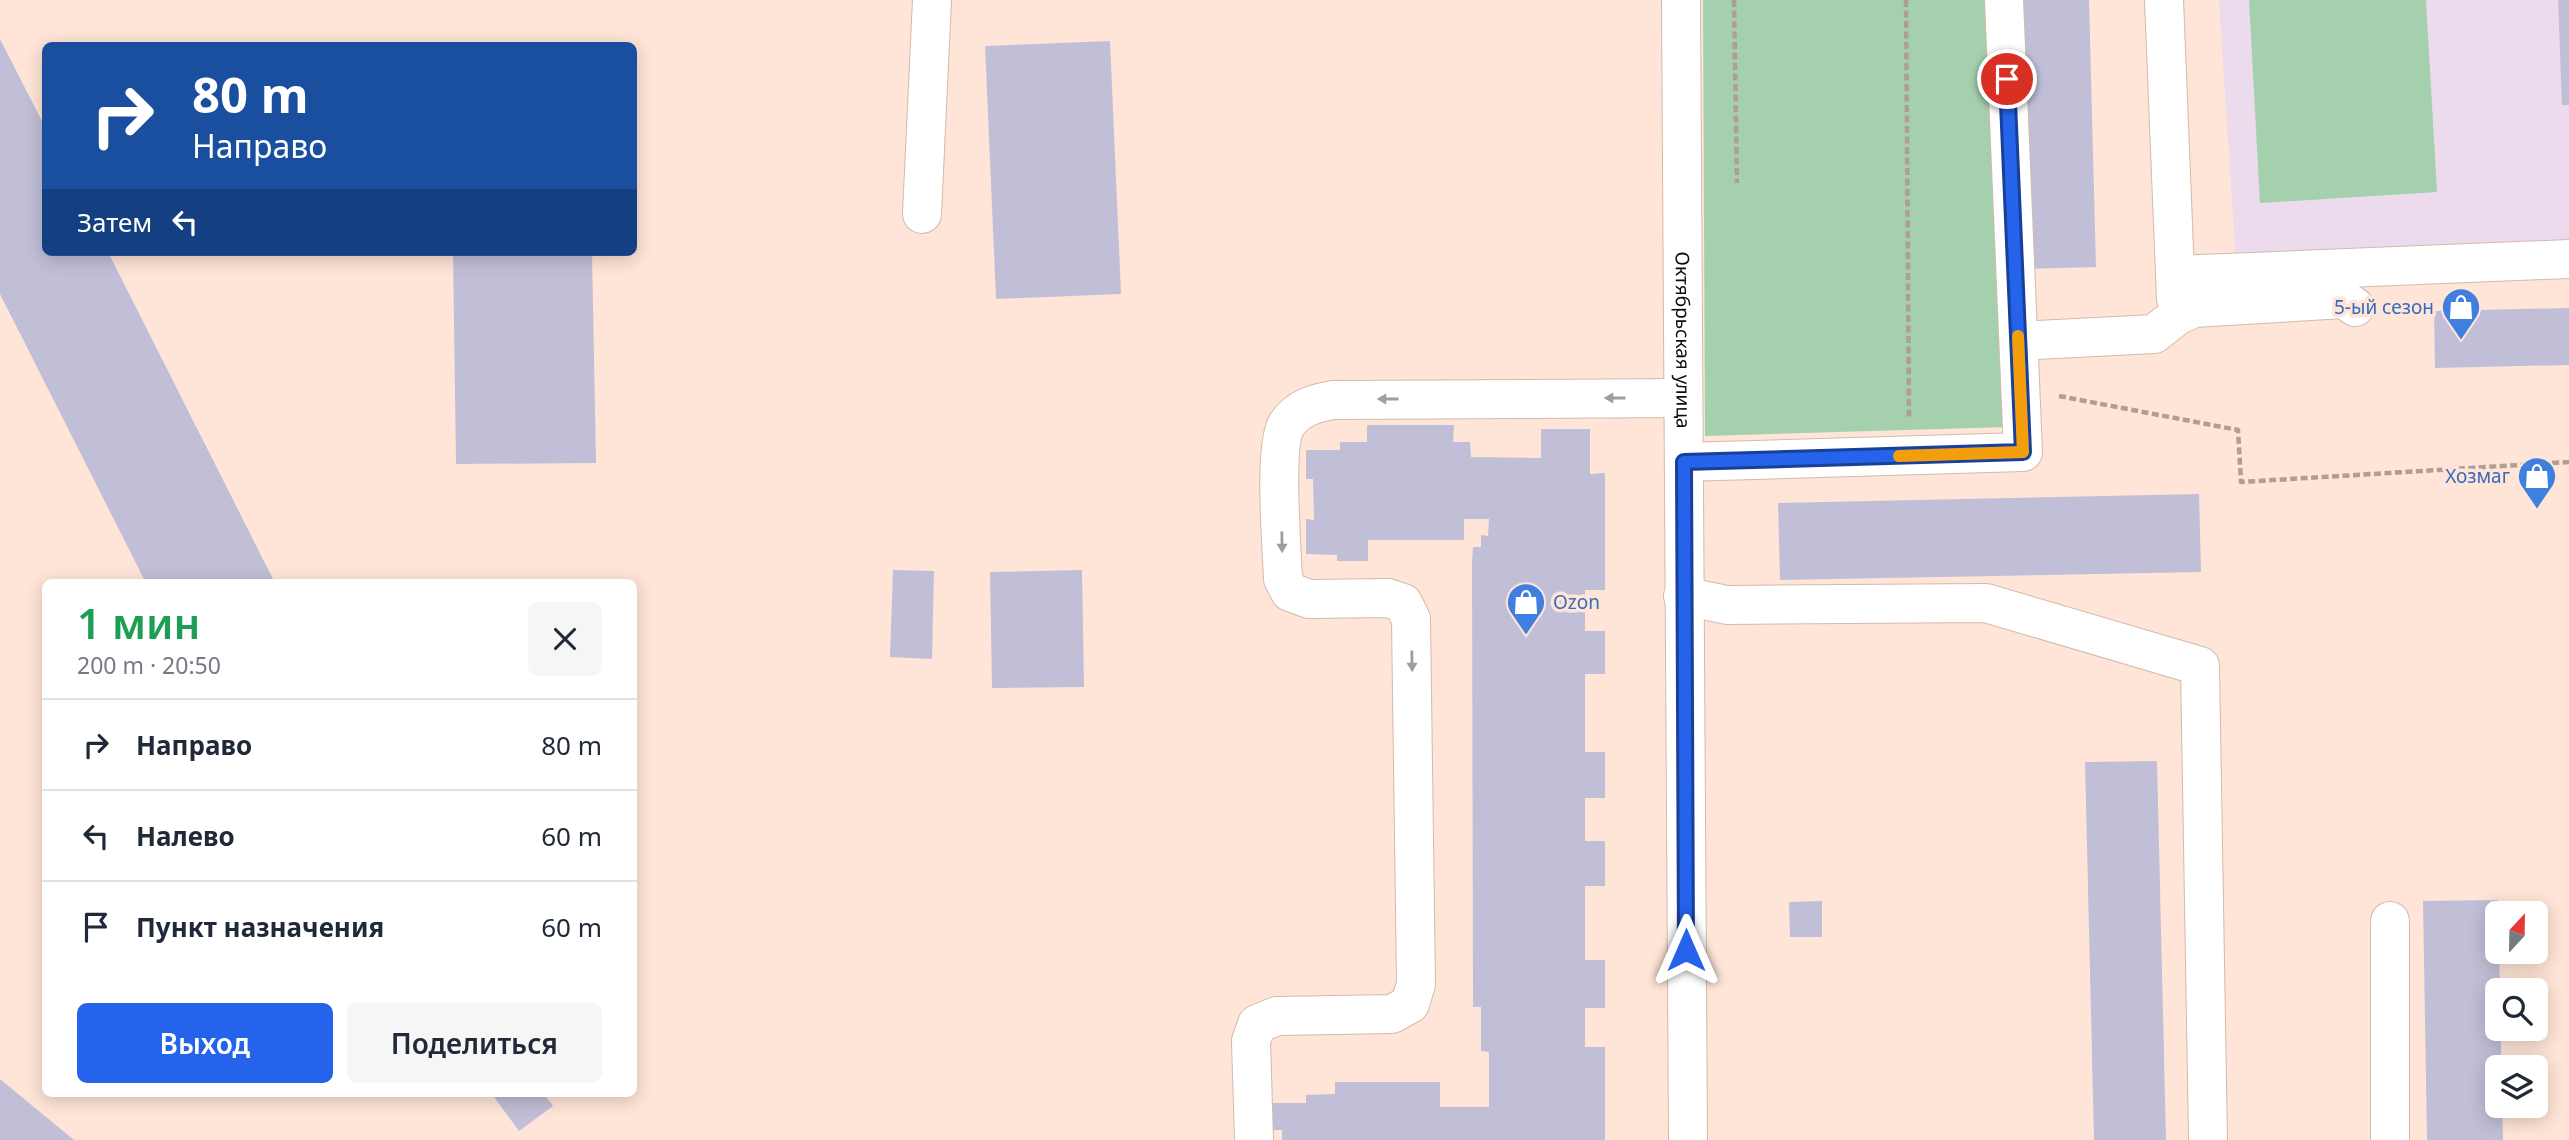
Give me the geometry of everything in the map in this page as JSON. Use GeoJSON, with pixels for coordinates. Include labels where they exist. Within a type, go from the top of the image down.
{"type":"FeatureCollection","features":[{"type":"Feature","properties":{"kind":"street"},"geometry":{"type":"LineString","coordinates":[[922,214],[932,0]]}},
{"type":"Feature","properties":{"kind":"street","name":"Октябрьская улица"},"geometry":{"type":"LineString","coordinates":[[1681,0],[1688,1140]]}},
{"type":"Feature","properties":{"kind":"street"},"geometry":{"type":"LineString","coordinates":[[1684,462],[2023,452],[2004,0]]}},
{"type":"Feature","properties":{"kind":"street"},"geometry":{"type":"LineString","coordinates":[[2164,0],[2177,316]]}},
{"type":"Feature","properties":{"kind":"street"},"geometry":{"type":"LineString","coordinates":[[2175,275],[2569,259]]}},
{"type":"Feature","properties":{"kind":"street"},"geometry":{"type":"LineString","coordinates":[[2019,341],[2154,334],[2177,316],[2194,308],[2344,299],[2355,307]]}},
{"type":"Feature","properties":{"kind":"street"},"geometry":{"type":"LineString","coordinates":[[1254,1140],[1251,1041],[1258,1024],[1277,1016],[1392,1014],[1410,1004],[1416,984],[1411,619],[1403,603],[1388,598],[1309,599],[1290,593],[1283,579],[1282,566],[1280,451],[1286,425],[1301,410],[1316,402],[1333,400],[1684,398]]}},
{"type":"Feature","properties":{"kind":"street"},"geometry":{"type":"LineString","coordinates":[[1683,596],[1727,604],[1986,603],[2200,666],[2208,1140]]}},
{"type":"Feature","properties":{"kind":"street"},"geometry":{"type":"LineString","coordinates":[[2390,920],[2390,1140]]}},
{"type":"Feature","properties":{"kind":"path"},"geometry":{"type":"LineString","coordinates":[[1734,0],[1737,183]]}},
{"type":"Feature","properties":{"kind":"path"},"geometry":{"type":"LineString","coordinates":[[1906,0],[1909,456]]}},
{"type":"Feature","properties":{"kind":"path"},"geometry":{"type":"LineString","coordinates":[[2020,389],[2238,430],[2241,482],[2569,462]]}},
{"type":"Feature","properties":{"kind":"shaded area"},"geometry":{"type":"Polygon","coordinates":[[[2219,0],[2569,0],[2569,248],[2236,265],[2219,0]]]}},
{"type":"Feature","properties":{"kind":"green space"},"geometry":{"type":"Polygon","coordinates":[[[1703,0],[1996,0],[2008,427],[1705,436],[1703,0]]]}},
{"type":"Feature","properties":{"kind":"green space"},"geometry":{"type":"Polygon","coordinates":[[[2249,0],[2426,0],[2437,192],[2260,203],[2249,0]]]}},
{"type":"Feature","properties":{"kind":"building"},"geometry":{"type":"Polygon","coordinates":[[[2015,0],[2089,0],[2096,267],[2022,269],[2015,0]]]}},
{"type":"Feature","properties":{"kind":"building"},"geometry":{"type":"Polygon","coordinates":[[[2558,0],[2569,0],[2569,105],[2562,105],[2558,0]]]}},
{"type":"Feature","properties":{"kind":"building"},"geometry":{"type":"Polygon","coordinates":[[[0,39],[42,121],[42,256],[110,256],[273,579],[144,579],[0,294],[0,39]]]}},
{"type":"Feature","properties":{"kind":"building"},"geometry":{"type":"Polygon","coordinates":[[[1110,41],[1121,294],[996,299],[985,46],[1110,41]]]}},
{"type":"Feature","properties":{"kind":"building"},"geometry":{"type":"Polygon","coordinates":[[[453,256],[592,256],[596,463],[456,464],[453,256]]]}},
{"type":"Feature","properties":{"kind":"building"},"geometry":{"type":"Polygon","coordinates":[[[2569,308],[2569,365],[2435,368],[2434,311],[2569,308]]]}},
{"type":"Feature","properties":{"kind":"building"},"geometry":{"type":"Polygon","coordinates":[[[1367,425],[1454,425],[1453,442],[1470,442],[1471,457],[1541,458],[1541,429],[1590,429],[1590,474],[1605,473],[1605,590],[1585,590],[1585,631],[1605,631],[1605,674],[1585,674],[1585,752],[1605,752],[1605,798],[1585,798],[1585,841],[1605,841],[1605,886],[1585,886],[1585,960],[1605,960],[1605,1008],[1585,1008],[1585,1047],[1605,1047],[1605,1140],[1282,1140],[1282,1130],[1273,1130],[1273,1103],[1306,1103],[1306,1095],[1335,1094],[1335,1082],[1440,1082],[1440,1107],[1489,1107],[1489,1052],[1481,1051],[1481,1007],[1473,1007],[1472,562],[1473,547],[1481,547],[1481,535],[1488,536],[1489,519],[1464,519],[1464,540],[1368,540],[1368,561],[1337,561],[1337,555],[1306,554],[1306,519],[1314,520],[1313,479],[1306,479],[1306,450],[1340,450],[1340,442],[1367,442],[1367,425]]]}},
{"type":"Feature","properties":{"kind":"building"},"geometry":{"type":"Polygon","coordinates":[[[2199,494],[2201,572],[1780,580],[1778,503],[2199,494]]]}},
{"type":"Feature","properties":{"kind":"building"},"geometry":{"type":"Polygon","coordinates":[[[893,570],[934,571],[932,659],[890,657],[893,570]]]}},
{"type":"Feature","properties":{"kind":"building"},"geometry":{"type":"Polygon","coordinates":[[[1082,570],[1084,687],[992,688],[990,572],[1082,570]]]}},
{"type":"Feature","properties":{"kind":"building"},"geometry":{"type":"Polygon","coordinates":[[[2157,761],[2166,1140],[2094,1140],[2085,762],[2157,761]]]}},
{"type":"Feature","properties":{"kind":"building"},"geometry":{"type":"Polygon","coordinates":[[[2498,900],[2485,901],[2485,964],[2499,964],[2500,978],[2485,978],[2485,1041],[2501,1041],[2501,1055],[2485,1055],[2485,1118],[2502,1118],[2503,1140],[2427,1140],[2423,901],[2498,900]]]}},
{"type":"Feature","properties":{"kind":"building"},"geometry":{"type":"Polygon","coordinates":[[[1822,901],[1822,937],[1790,937],[1789,902],[1822,901]]]}},
{"type":"Feature","properties":{"kind":"building"},"geometry":{"type":"Polygon","coordinates":[[[0,1079],[74,1140],[0,1140],[0,1079]]]}},
{"type":"Feature","properties":{"kind":"building"},"geometry":{"type":"Polygon","coordinates":[[[494,1097],[546,1097],[553,1106],[519,1131],[494,1097]]]}},
{"type":"Feature","properties":{"kind":"slow traffic"},"geometry":{"type":"LineString","coordinates":[[1899,456],[2023,452],[2018,336]]}},
{"type":"Feature","properties":{"kind":"place","name":"5-ый сезон"},"geometry":{"type":"Point","coordinates":[2461,341]}},
{"type":"Feature","properties":{"kind":"place","name":"Хозмаг"},"geometry":{"type":"Point","coordinates":[2537,510]}},
{"type":"Feature","properties":{"kind":"place","name":"Ozon"},"geometry":{"type":"Point","coordinates":[1526,636]}},
{"type":"Feature","properties":{"kind":"route"},"geometry":{"type":"LineString","coordinates":[[1686,950],[1684,462],[2023,452],[2007,79]]}}]}
